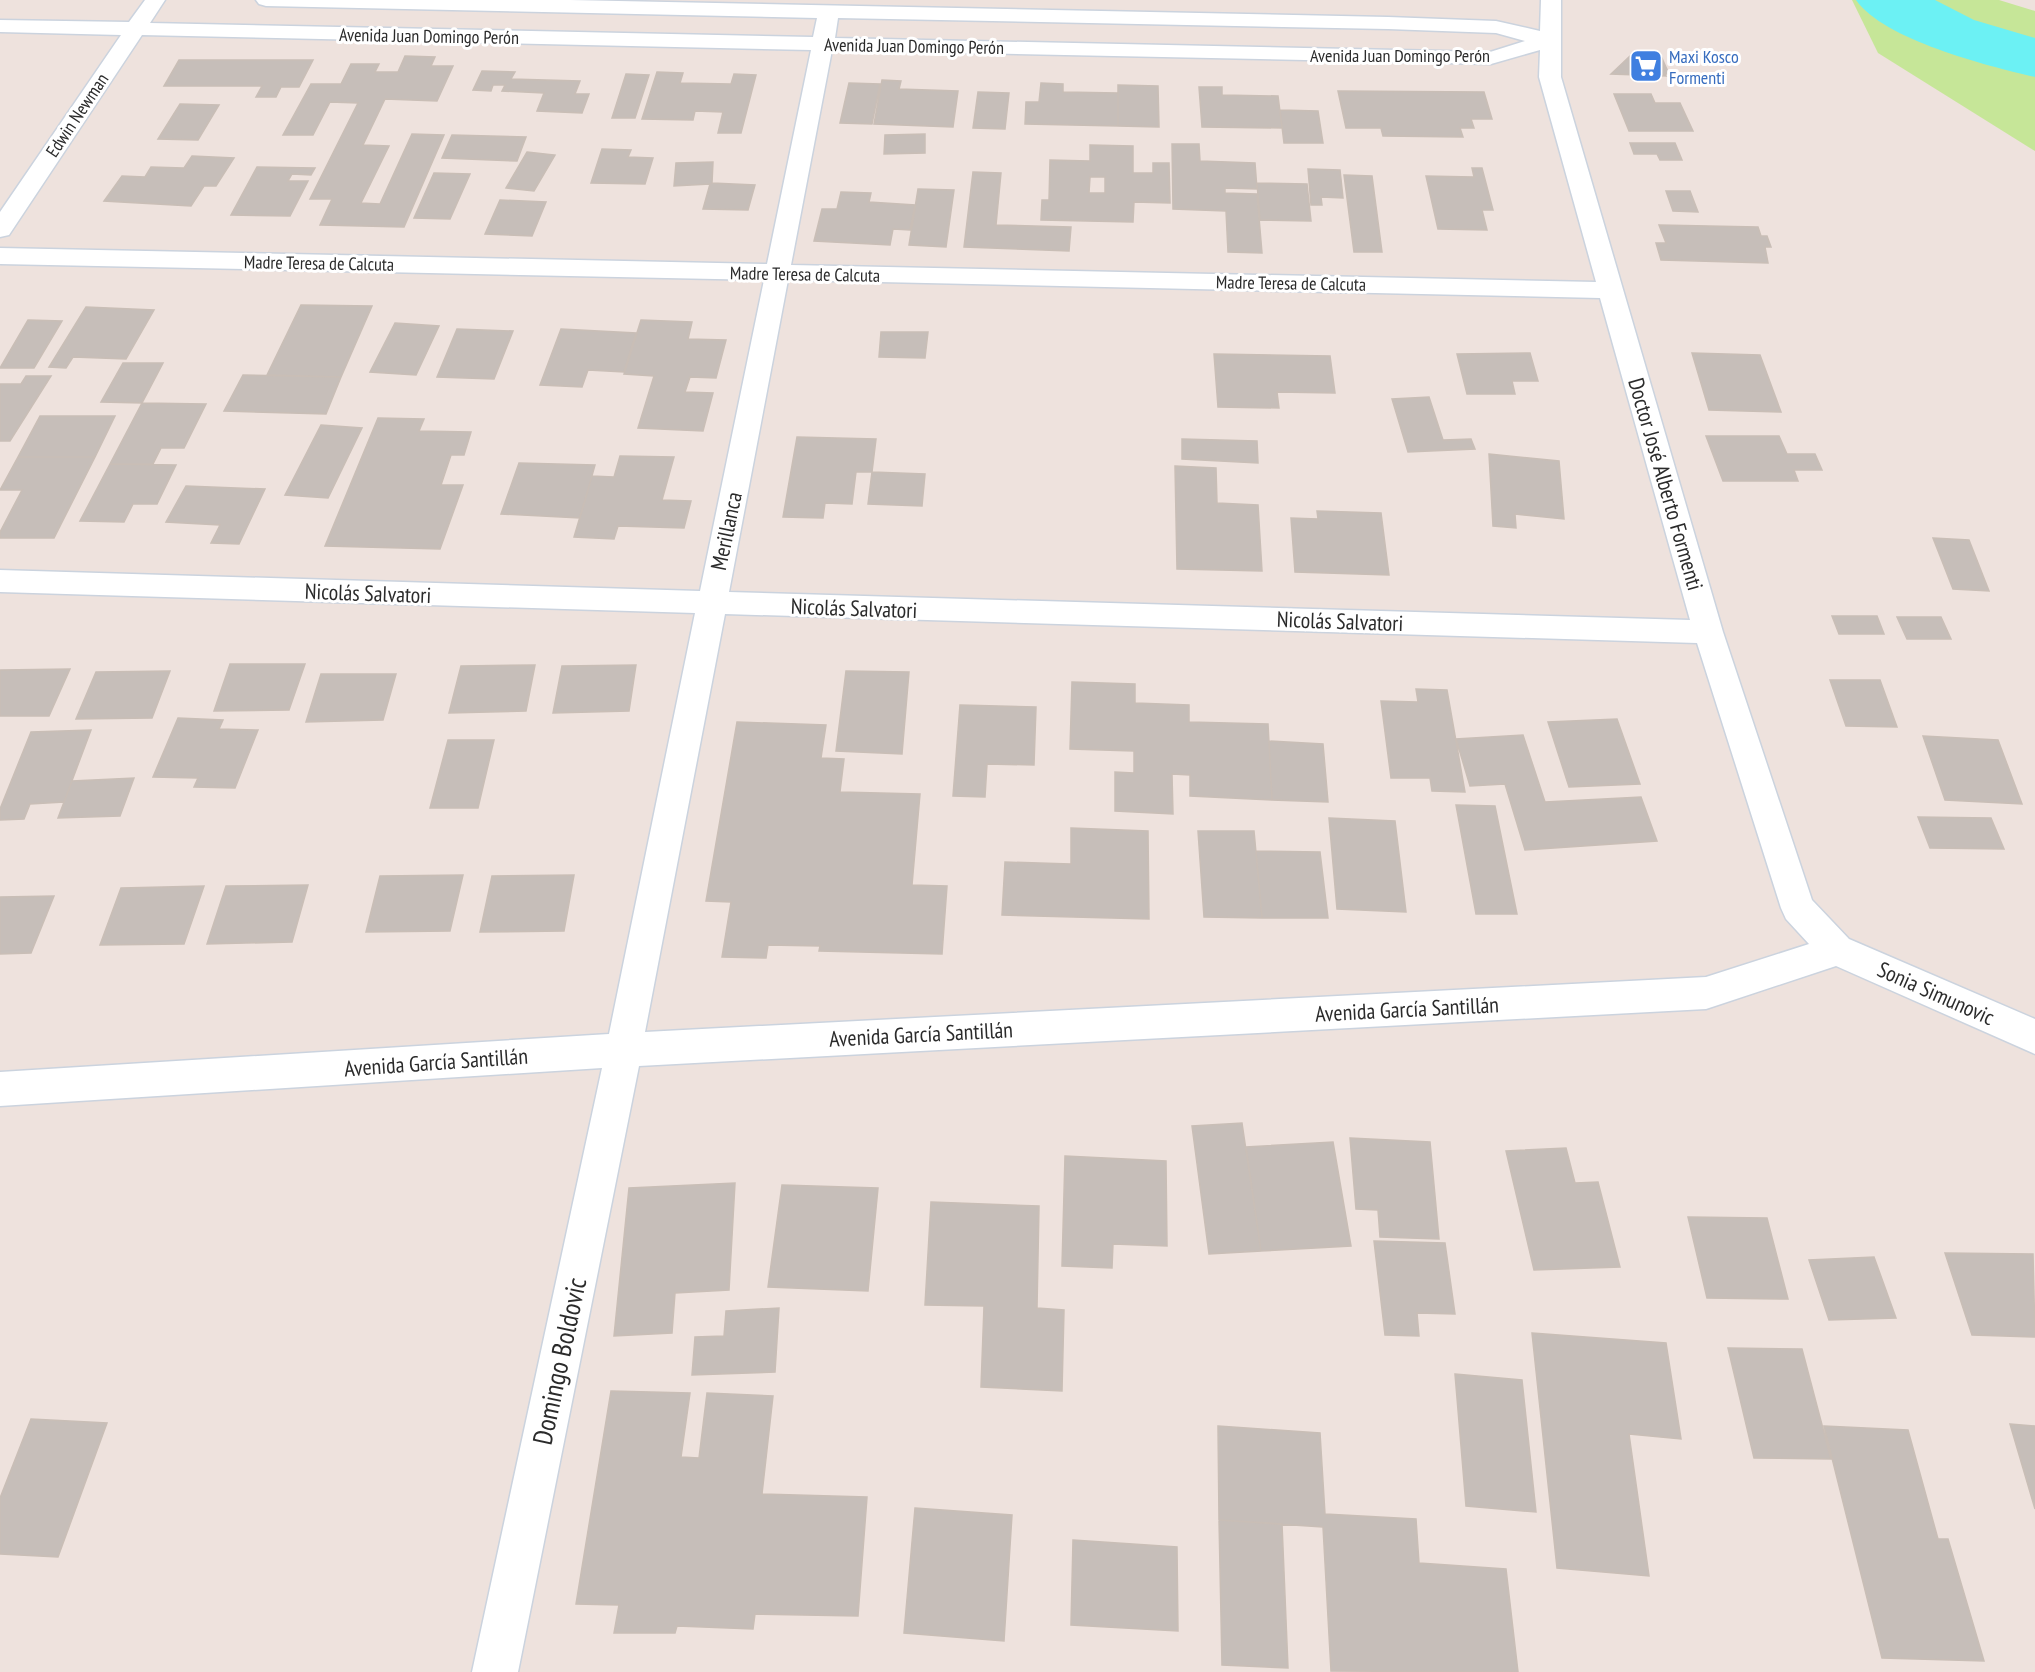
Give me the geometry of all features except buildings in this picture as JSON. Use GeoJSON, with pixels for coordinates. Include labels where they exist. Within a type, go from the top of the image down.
{"type":"FeatureCollection","features":[{"type":"Feature","properties":{"kind":"street","name":"Edwin Newman"},"geometry":{"type":"LineString","coordinates":[[0,230],[155,0]]}},
{"type":"Feature","properties":{"kind":"street","name":"Avenida Juan Domingo Perón"},"geometry":{"type":"LineString","coordinates":[[266,0],[1388,23],[1496,27],[1550,40]]}},
{"type":"Feature","properties":{"kind":"street"},"geometry":{"type":"LineString","coordinates":[[1353,0],[1388,23]]}},
{"type":"Feature","properties":{"kind":"street","name":"Doctor José Alberto Formenti"},"geometry":{"type":"LineString","coordinates":[[1551,0],[1550,77],[1708,632],[1798,908],[1837,950]]}},
{"type":"Feature","properties":{"kind":"street","name":"Merillanca"},"geometry":{"type":"LineString","coordinates":[[624,1050],[824,45],[828,12]]}},
{"type":"Feature","properties":{"kind":"street","name":"Avenida Juan Domingo Perón"},"geometry":{"type":"LineString","coordinates":[[0,26],[1491,58],[1550,40]]}},
{"type":"Feature","properties":{"kind":"street","name":"Madre Teresa de Calcuta"},"geometry":{"type":"LineString","coordinates":[[0,256],[1610,290]]}},
{"type":"Feature","properties":{"kind":"street","name":"Nicolás Salvatori"},"geometry":{"type":"LineString","coordinates":[[0,580],[711,604],[1708,632]]}},
{"type":"Feature","properties":{"kind":"street","name":"Avenida García Santillán"},"geometry":{"type":"LineString","coordinates":[[0,1089],[624,1050],[1706,993],[1837,950]]}},
{"type":"Feature","properties":{"kind":"street","name":"Sonia Simunovic"},"geometry":{"type":"LineString","coordinates":[[1837,950],[1974,1008],[2035,1037]]}},
{"type":"Feature","properties":{"kind":"street","name":"Domingo Boldovic"},"geometry":{"type":"LineString","coordinates":[[495,1672],[624,1050]]}},
{"type":"Feature","properties":{"kind":"green space"},"geometry":{"type":"Polygon","coordinates":[[[1852,0],[1999,0],[2035,11],[2035,151],[1878,53],[1852,0]]]}},
{"type":"Feature","properties":{"kind":"waterway"},"geometry":{"type":"LineString","coordinates":[[1887,0],[1952,33],[2035,58]]}},
{"type":"Feature","properties":{"kind":"place","name":"Maxi Kosco Formenti"},"geometry":{"type":"Point","coordinates":[1646,66]}}]}
